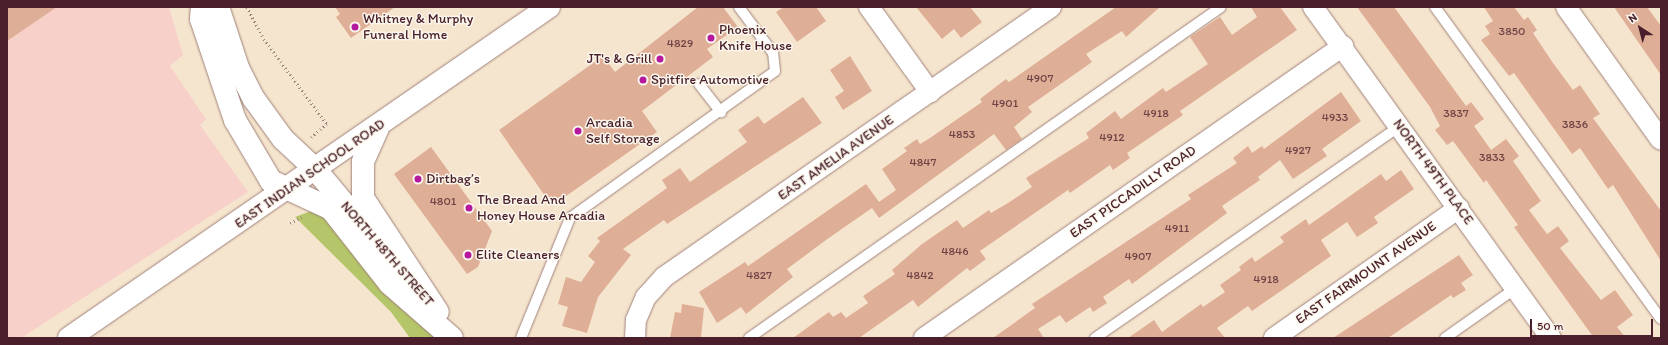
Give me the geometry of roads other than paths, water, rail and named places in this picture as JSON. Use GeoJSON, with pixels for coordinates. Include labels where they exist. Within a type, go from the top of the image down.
{"type":"FeatureCollection","features":[{"type":"Feature","properties":{"kind":"street"},"geometry":{"type":"LineString","coordinates":[[202,7],[202,19],[222,75],[255,127],[292,171],[291,188]]}},
{"type":"Feature","properties":{"kind":"street","name":"NORTH 48TH STREET"},"geometry":{"type":"LineString","coordinates":[[218,7],[238,68],[254,100],[288,145],[316,170],[438,312],[456,338]]}},
{"type":"Feature","properties":{"kind":"street","name":"EAST INDIAN SCHOOL ROAD"},"geometry":{"type":"LineString","coordinates":[[69,338],[291,188],[549,7]]}},
{"type":"Feature","properties":{"kind":"street"},"geometry":{"type":"LineString","coordinates":[[869,7],[930,92]]}},
{"type":"Feature","properties":{"kind":"street","name":"EAST AMELIA AVENUE"},"geometry":{"type":"LineString","coordinates":[[635,329],[646,297],[664,277],[1051,7]]}},
{"type":"Feature","properties":{"kind":"street","name":"NORTH 49TH PLACE"},"geometry":{"type":"LineString","coordinates":[[1313,7],[1343,46],[1551,338]]}},
{"type":"Feature","properties":{"kind":"street"},"geometry":{"type":"LineString","coordinates":[[1566,7],[1661,140]]}},
{"type":"Feature","properties":{"kind":"street","name":"EAST PICCADILLY ROAD"},"geometry":{"type":"LineString","coordinates":[[924,338],[1343,46]]}},
{"type":"Feature","properties":{"kind":"street"},"geometry":{"type":"LineString","coordinates":[[379,127],[363,161],[363,198],[438,312]]}},
{"type":"Feature","properties":{"kind":"street","name":"NORTH 48TH STREET"},"geometry":{"type":"LineString","coordinates":[[291,188],[331,209],[390,284],[452,338]]}},
{"type":"Feature","properties":{"kind":"street","name":"EAST FAIRMOUNT AVENUE"},"geometry":{"type":"LineString","coordinates":[[1274,338],[1459,208]]}},
{"type":"Feature","properties":{"kind":"lane"},"geometry":{"type":"LineString","coordinates":[[522,338],[570,218],[761,83],[776,66],[773,53],[739,7]]}},
{"type":"Feature","properties":{"kind":"lane"},"geometry":{"type":"LineString","coordinates":[[749,338],[1221,7]]}},
{"type":"Feature","properties":{"kind":"lane"},"geometry":{"type":"LineString","coordinates":[[1435,7],[1661,318]]}},
{"type":"Feature","properties":{"kind":"lane"},"geometry":{"type":"LineString","coordinates":[[699,84],[721,112]]}},
{"type":"Feature","properties":{"kind":"lane"},"geometry":{"type":"LineString","coordinates":[[1095,338],[1400,126]]}},
{"type":"Feature","properties":{"kind":"lane"},"geometry":{"type":"LineString","coordinates":[[1445,338],[1516,288]]}},
{"type":"Feature","properties":{"kind":"place","name":"Whitney & Murphy Funeral Home"},"geometry":{"type":"Point","coordinates":[355,27]}},
{"type":"Feature","properties":{"kind":"place","name":"Phoenix Knife House"},"geometry":{"type":"Point","coordinates":[711,38]}},
{"type":"Feature","properties":{"kind":"place","name":"JT's & Grill"},"geometry":{"type":"Point","coordinates":[660,59]}},
{"type":"Feature","properties":{"kind":"place","name":"Spitfire Automotive"},"geometry":{"type":"Point","coordinates":[643,80]}},
{"type":"Feature","properties":{"kind":"place","name":"Arcadia Self Storage"},"geometry":{"type":"Point","coordinates":[578,131]}},
{"type":"Feature","properties":{"kind":"place","name":"Dirtbag’s"},"geometry":{"type":"Point","coordinates":[418,179]}},
{"type":"Feature","properties":{"kind":"place","name":"The Bread And Honey House Arcadia"},"geometry":{"type":"Point","coordinates":[469,208]}},
{"type":"Feature","properties":{"kind":"place","name":"Elite Cleaners"},"geometry":{"type":"Point","coordinates":[468,255]}}]}
